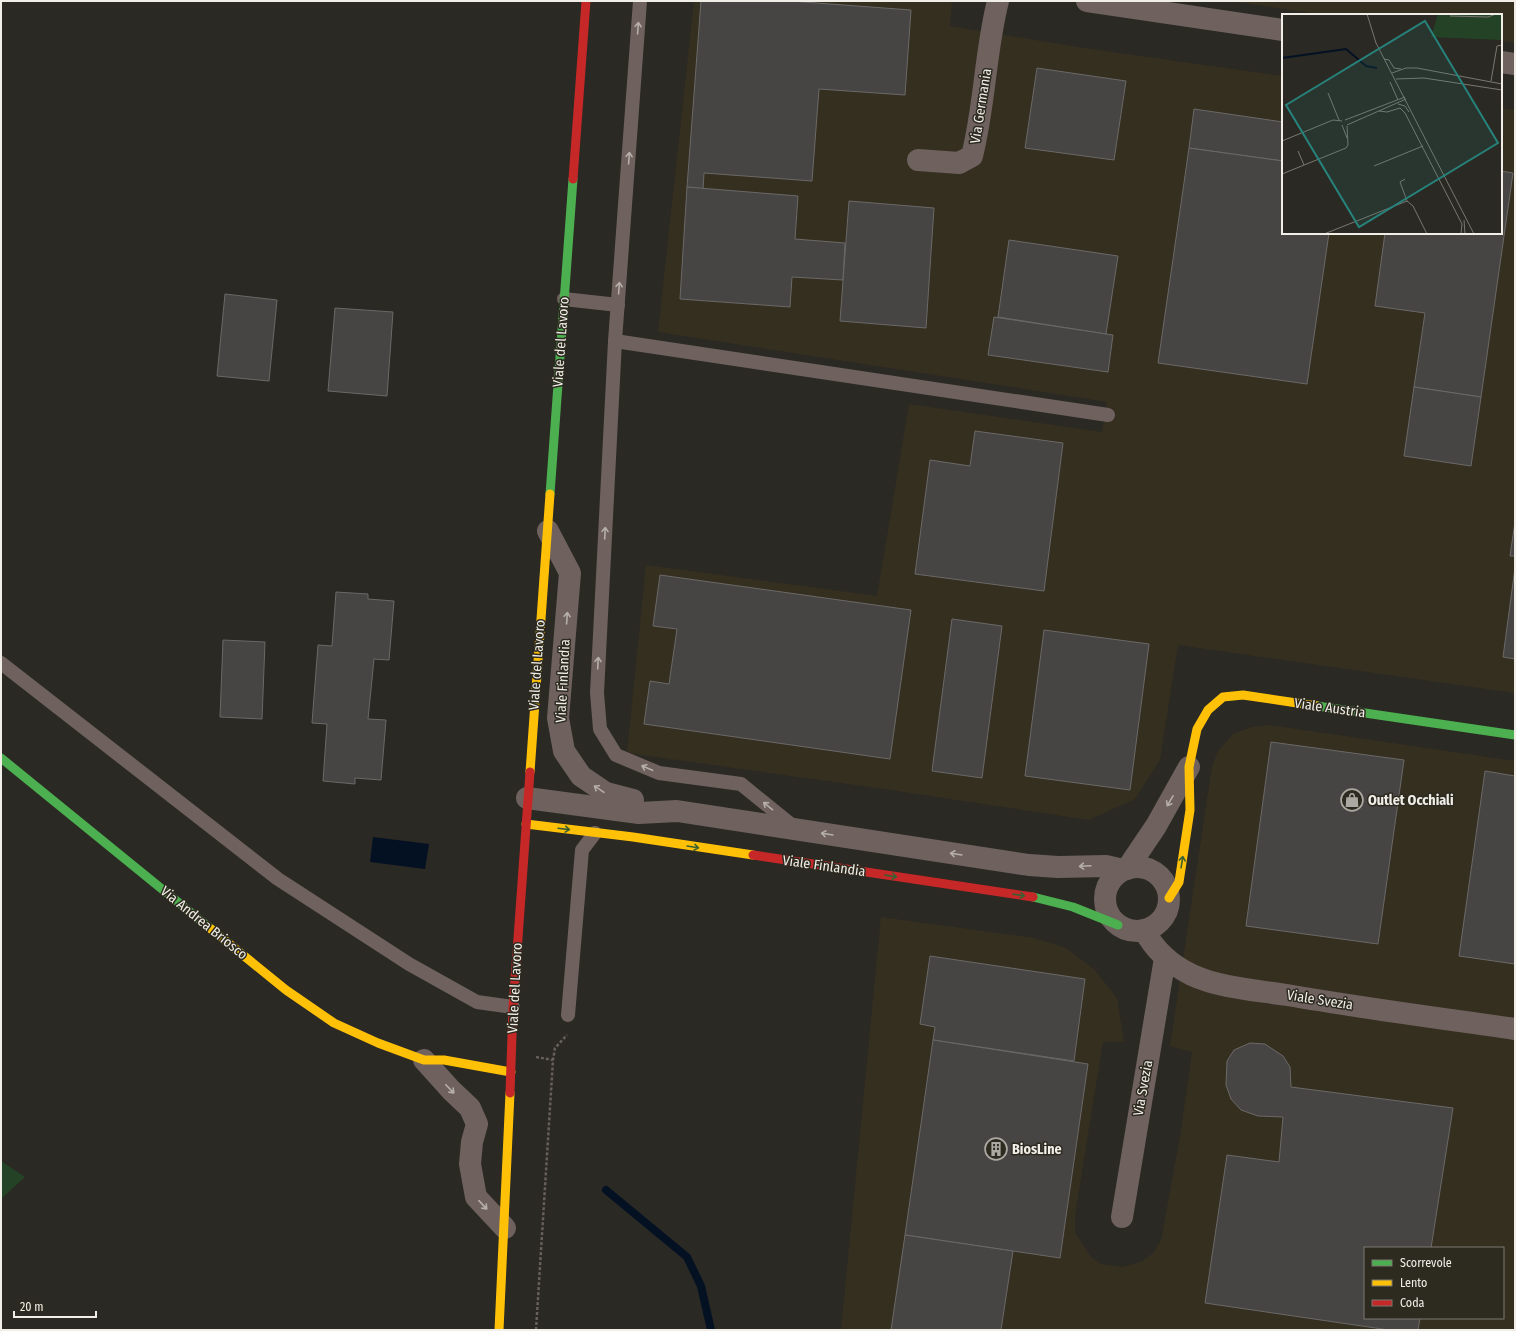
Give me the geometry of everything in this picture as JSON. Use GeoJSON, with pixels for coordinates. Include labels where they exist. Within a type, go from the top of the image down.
{"type":"FeatureCollection","features":[{"type":"Feature","properties":{"kind":"street","name":"Viale del Lavoro"},"geometry":{"type":"LineString","coordinates":[[499,1330],[505,1228],[513,1007],[586,1]]}},
{"type":"Feature","properties":{"kind":"street","name":"Via Germania"},"geometry":{"type":"LineString","coordinates":[[918,160],[959,163],[972,156],[978,132],[993,21],[998,1]]}},
{"type":"Feature","properties":{"kind":"street"},"geometry":{"type":"LineString","coordinates":[[1087,1],[1282,30]]}},
{"type":"Feature","properties":{"kind":"street"},"geometry":{"type":"LineString","coordinates":[[1502,62],[1515,64]]}},
{"type":"Feature","properties":{"kind":"street","name":"Viale Finlandia"},"geometry":{"type":"LineString","coordinates":[[548,531],[570,573],[558,718],[564,751],[581,776],[606,793],[677,812],[1029,865],[1058,867],[1106,866],[1125,869],[1142,868],[1156,873],[1163,880],[1167,888],[1169,898]]}},
{"type":"Feature","properties":{"kind":"street","name":"Viale Austria"},"geometry":{"type":"LineString","coordinates":[[1169,898],[1179,882],[1190,810],[1189,766],[1197,730],[1208,710],[1224,698],[1243,695],[1515,735]]}},
{"type":"Feature","properties":{"kind":"street","name":"Via Andrea Briosco"},"geometry":{"type":"LineString","coordinates":[[1,758],[286,990],[334,1023],[378,1043],[424,1060],[444,1060],[511,1072]]}},
{"type":"Feature","properties":{"kind":"street","name":"Viale Austria"},"geometry":{"type":"LineString","coordinates":[[1125,869],[1156,826],[1189,766]]}},
{"type":"Feature","properties":{"kind":"street","name":"Viale Finlandia"},"geometry":{"type":"LineString","coordinates":[[527,798],[639,813],[677,812]]}},
{"type":"Feature","properties":{"kind":"street","name":"Viale Finlandia"},"geometry":{"type":"LineString","coordinates":[[526,824],[1026,896],[1065,904],[1098,915],[1118,925],[1135,931],[1144,930]]}},
{"type":"Feature","properties":{"kind":"street"},"geometry":{"type":"LineString","coordinates":[[1118,925],[1107,910],[1105,900],[1110,883],[1125,869]]}},
{"type":"Feature","properties":{"kind":"street"},"geometry":{"type":"LineString","coordinates":[[1144,930],[1159,922],[1165,915],[1169,898]]}},
{"type":"Feature","properties":{"kind":"street","name":"Viale Svezia"},"geometry":{"type":"LineString","coordinates":[[1144,930],[1151,944],[1165,958],[1192,975],[1223,984],[1515,1029]]}},
{"type":"Feature","properties":{"kind":"street","name":"Via Svezia"},"geometry":{"type":"LineString","coordinates":[[1122,1217],[1165,958]]}},
{"type":"Feature","properties":{"kind":"street","name":"Via Andrea Briosco"},"geometry":{"type":"LineString","coordinates":[[424,1060],[470,1108],[477,1124],[472,1142],[470,1164],[476,1197],[505,1228]]}},
{"type":"Feature","properties":{"kind":"lane"},"geometry":{"type":"LineString","coordinates":[[640,1],[615,341],[597,693],[600,729],[616,754],[659,773],[741,784],[798,830]]}},
{"type":"Feature","properties":{"kind":"lane"},"geometry":{"type":"LineString","coordinates":[[564,299],[618,305]]}},
{"type":"Feature","properties":{"kind":"lane"},"geometry":{"type":"LineString","coordinates":[[615,341],[1108,415]]}},
{"type":"Feature","properties":{"kind":"lane"},"geometry":{"type":"LineString","coordinates":[[1,663],[278,879],[409,964],[477,1002],[513,1007]]}},
{"type":"Feature","properties":{"kind":"lane"},"geometry":{"type":"LineString","coordinates":[[568,1015],[582,850],[595,833]]}},
{"type":"Feature","properties":{"kind":"path"},"geometry":{"type":"LineString","coordinates":[[536,1330],[553,1060],[555,1048],[567,1037],[568,1015]]}},
{"type":"Feature","properties":{"kind":"shaded area"},"geometry":{"type":"Polygon","coordinates":[[[694,1],[952,1],[950,26],[1084,48],[1282,76],[1282,234],[1502,234],[1502,108],[1515,110],[1515,693],[1178,645],[1160,760],[1135,799],[1089,820],[877,788],[627,753],[646,565],[877,596],[909,404],[1102,432],[1107,402],[658,332],[694,1]]]}},
{"type":"Feature","properties":{"kind":"shaded area"},"geometry":{"type":"Polygon","coordinates":[[[1229,1],[1515,1],[1515,43],[1502,41],[1502,14],[1317,14],[1229,1]]]}},
{"type":"Feature","properties":{"kind":"shaded area"},"geometry":{"type":"Polygon","coordinates":[[[1270,725],[1515,761],[1515,1330],[841,1330],[881,917],[1034,938],[1066,948],[1094,969],[1117,998],[1124,1042],[1103,1042],[1075,1215],[1075,1232],[1090,1256],[1101,1264],[1122,1267],[1141,1262],[1153,1253],[1161,1240],[1180,1137],[1192,1052],[1170,1046],[1212,766],[1218,751],[1233,734],[1251,727],[1270,725]]]}},
{"type":"Feature","properties":{"kind":"green space"},"geometry":{"type":"Polygon","coordinates":[[[1,1161],[25,1177],[1,1199],[1,1161]]]}},
{"type":"Feature","properties":{"kind":"water"},"geometry":{"type":"Polygon","coordinates":[[[373,837],[429,844],[425,869],[370,862],[373,837]]]}},
{"type":"Feature","properties":{"kind":"building"},"geometry":{"type":"Polygon","coordinates":[[[701,1],[790,1],[911,10],[905,95],[819,89],[812,181],[704,173],[703,189],[687,187],[701,1]]]}},
{"type":"Feature","properties":{"kind":"building"},"geometry":{"type":"Polygon","coordinates":[[[1037,68],[1126,81],[1114,160],[1025,148],[1037,68]]]}},
{"type":"Feature","properties":{"kind":"building"},"geometry":{"type":"Polygon","coordinates":[[[1194,109],[1282,122],[1282,161],[1189,148],[1194,109]]]}},
{"type":"Feature","properties":{"kind":"building"},"geometry":{"type":"Polygon","coordinates":[[[1189,148],[1282,161],[1282,234],[1329,234],[1307,384],[1158,363],[1189,148]]]}},
{"type":"Feature","properties":{"kind":"building"},"geometry":{"type":"Polygon","coordinates":[[[1502,171],[1513,173],[1481,397],[1414,387],[1425,313],[1375,306],[1385,234],[1502,234],[1502,171]]]}},
{"type":"Feature","properties":{"kind":"building"},"geometry":{"type":"Polygon","coordinates":[[[687,187],[798,196],[795,239],[845,243],[843,280],[792,277],[790,307],[680,299],[687,187]]]}},
{"type":"Feature","properties":{"kind":"building"},"geometry":{"type":"Polygon","coordinates":[[[849,201],[934,208],[926,328],[840,321],[849,201]]]}},
{"type":"Feature","properties":{"kind":"building"},"geometry":{"type":"Polygon","coordinates":[[[1009,240],[1118,256],[1106,334],[998,317],[1009,240]]]}},
{"type":"Feature","properties":{"kind":"building"},"geometry":{"type":"Polygon","coordinates":[[[225,294],[277,300],[269,381],[217,376],[225,294]]]}},
{"type":"Feature","properties":{"kind":"building"},"geometry":{"type":"Polygon","coordinates":[[[335,308],[393,312],[387,396],[328,391],[335,308]]]}},
{"type":"Feature","properties":{"kind":"building"},"geometry":{"type":"Polygon","coordinates":[[[994,317],[1113,335],[1108,372],[988,355],[994,317]]]}},
{"type":"Feature","properties":{"kind":"building"},"geometry":{"type":"Polygon","coordinates":[[[1414,387],[1481,397],[1471,466],[1404,456],[1414,387]]]}},
{"type":"Feature","properties":{"kind":"building"},"geometry":{"type":"Polygon","coordinates":[[[975,431],[1063,443],[1044,591],[915,574],[930,460],[970,466],[975,431]]]}},
{"type":"Feature","properties":{"kind":"building"},"geometry":{"type":"Polygon","coordinates":[[[1515,522],[1515,556],[1510,556],[1515,522]]]}},
{"type":"Feature","properties":{"kind":"building"},"geometry":{"type":"Polygon","coordinates":[[[1515,568],[1515,659],[1503,657],[1515,568]]]}},
{"type":"Feature","properties":{"kind":"building"},"geometry":{"type":"Polygon","coordinates":[[[660,575],[911,610],[890,759],[644,724],[650,681],[669,684],[677,629],[653,626],[660,575]]]}},
{"type":"Feature","properties":{"kind":"building"},"geometry":{"type":"Polygon","coordinates":[[[336,592],[368,594],[368,599],[394,601],[389,660],[374,659],[368,719],[386,720],[381,780],[355,778],[355,784],[323,781],[327,724],[312,723],[318,645],[332,646],[336,592]]]}},
{"type":"Feature","properties":{"kind":"building"},"geometry":{"type":"Polygon","coordinates":[[[952,619],[1002,626],[982,778],[932,771],[952,619]]]}},
{"type":"Feature","properties":{"kind":"building"},"geometry":{"type":"Polygon","coordinates":[[[1044,630],[1149,644],[1130,790],[1025,776],[1044,630]]]}},
{"type":"Feature","properties":{"kind":"building"},"geometry":{"type":"Polygon","coordinates":[[[223,640],[265,642],[262,719],[220,717],[223,640]]]}},
{"type":"Feature","properties":{"kind":"building"},"geometry":{"type":"Polygon","coordinates":[[[1271,742],[1404,760],[1378,944],[1246,926],[1271,742]]]}},
{"type":"Feature","properties":{"kind":"building"},"geometry":{"type":"Polygon","coordinates":[[[1485,771],[1515,776],[1515,964],[1459,956],[1485,771]]]}},
{"type":"Feature","properties":{"kind":"building"},"geometry":{"type":"Polygon","coordinates":[[[930,956],[1085,979],[1074,1061],[933,1040],[935,1027],[920,1024],[930,956]]]}},
{"type":"Feature","properties":{"kind":"building","name":"BiosLine"},"geometry":{"type":"Polygon","coordinates":[[[933,1040],[1088,1064],[1060,1258],[905,1235],[933,1040]]]}},
{"type":"Feature","properties":{"kind":"building"},"geometry":{"type":"Polygon","coordinates":[[[1250,1043],[1265,1044],[1283,1056],[1290,1067],[1291,1087],[1453,1108],[1431,1247],[1364,1247],[1364,1319],[1420,1319],[1418,1330],[1389,1330],[1205,1303],[1227,1155],[1279,1162],[1283,1117],[1258,1116],[1241,1110],[1231,1099],[1226,1085],[1227,1061],[1234,1050],[1250,1043]]]}},
{"type":"Feature","properties":{"kind":"building"},"geometry":{"type":"Polygon","coordinates":[[[905,1235],[1013,1251],[1001,1330],[891,1330],[905,1235]]]}},
{"type":"Feature","properties":{"kind":"waterway"},"geometry":{"type":"LineString","coordinates":[[606,1190],[687,1257],[701,1286],[711,1330]]}},
{"type":"Feature","properties":{"kind":"traffic: fast"},"geometry":{"type":"LineString","coordinates":[[550,494],[573,179]]}},
{"type":"Feature","properties":{"kind":"traffic: fast"},"geometry":{"type":"LineString","coordinates":[[1317,706],[1515,735]]}},
{"type":"Feature","properties":{"kind":"traffic: fast"},"geometry":{"type":"LineString","coordinates":[[1,758],[211,929]]}},
{"type":"Feature","properties":{"kind":"traffic: fast"},"geometry":{"type":"LineString","coordinates":[[1033,897],[1073,907],[1118,925]]}},
{"type":"Feature","properties":{"kind":"traffic: slow"},"geometry":{"type":"LineString","coordinates":[[530,772],[550,494]]}},
{"type":"Feature","properties":{"kind":"traffic: slow"},"geometry":{"type":"LineString","coordinates":[[1169,898],[1179,882],[1190,810],[1189,767],[1197,729],[1208,710],[1223,697],[1243,695],[1317,706]]}},
{"type":"Feature","properties":{"kind":"traffic: slow"},"geometry":{"type":"LineString","coordinates":[[526,824],[633,837],[753,855]]}},
{"type":"Feature","properties":{"kind":"traffic: slow"},"geometry":{"type":"LineString","coordinates":[[211,929],[286,990],[334,1023],[378,1043],[424,1060],[444,1060],[511,1072]]}},
{"type":"Feature","properties":{"kind":"traffic: slow"},"geometry":{"type":"LineString","coordinates":[[499,1330],[510,1093]]}},
{"type":"Feature","properties":{"kind":"traffic: jam"},"geometry":{"type":"LineString","coordinates":[[573,179],[586,1]]}},
{"type":"Feature","properties":{"kind":"traffic: jam"},"geometry":{"type":"LineString","coordinates":[[510,1093],[513,1007],[530,772]]}},
{"type":"Feature","properties":{"kind":"traffic: jam"},"geometry":{"type":"LineString","coordinates":[[753,855],[1033,897]]}},
{"type":"Feature","properties":{"kind":"place","name":"Outlet Occhiali"},"geometry":{"type":"Point","coordinates":[1352,800]}},
{"type":"Feature","properties":{"kind":"place","name":"BiosLine"},"geometry":{"type":"Point","coordinates":[996,1149]}}]}
